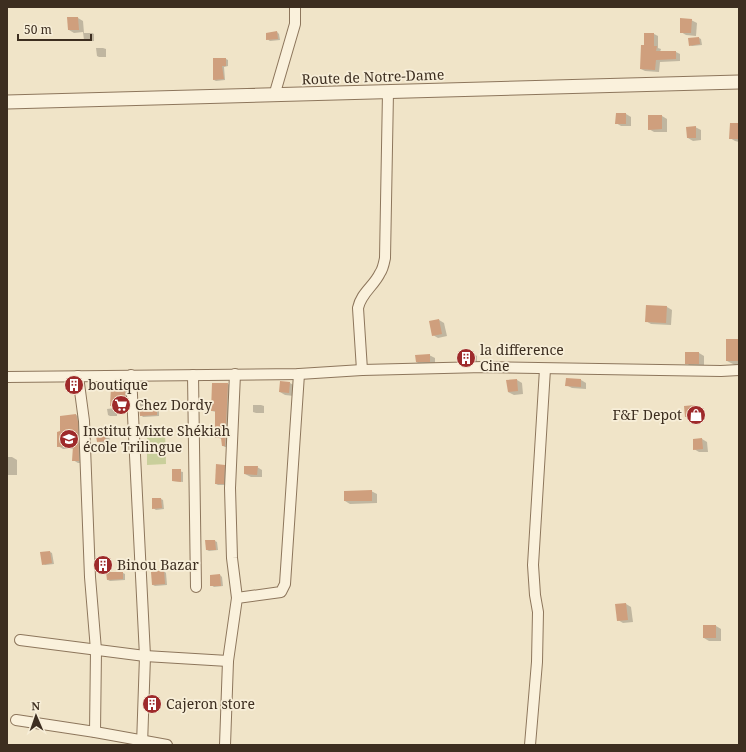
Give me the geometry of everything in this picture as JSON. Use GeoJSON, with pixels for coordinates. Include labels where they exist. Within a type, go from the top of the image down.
{"type":"FeatureCollection","features":[{"type":"Feature","properties":{"kind":"street"},"geometry":{"type":"LineString","coordinates":[[274,96],[294,24],[295,7]]}},
{"type":"Feature","properties":{"kind":"street","name":"Route de Notre-Dame"},"geometry":{"type":"LineString","coordinates":[[7,102],[274,96],[739,82]]}},
{"type":"Feature","properties":{"kind":"street"},"geometry":{"type":"LineString","coordinates":[[362,370],[358,308],[359,301],[380,274],[385,258],[388,92]]}},
{"type":"Feature","properties":{"kind":"street"},"geometry":{"type":"LineString","coordinates":[[7,377],[299,374],[362,370],[484,367],[545,369],[739,370]]}},
{"type":"Feature","properties":{"kind":"street"},"geometry":{"type":"LineString","coordinates":[[530,745],[537,662],[538,612],[533,581],[533,565],[545,369]]}},
{"type":"Feature","properties":{"kind":"street"},"geometry":{"type":"LineString","coordinates":[[225,745],[228,661],[237,598],[232,558],[230,488],[235,374]]}},
{"type":"Feature","properties":{"kind":"street"},"geometry":{"type":"LineString","coordinates":[[237,598],[281,592],[285,584],[299,374]]}},
{"type":"Feature","properties":{"kind":"street"},"geometry":{"type":"LineString","coordinates":[[131,375],[145,656],[142,743]]}},
{"type":"Feature","properties":{"kind":"street"},"geometry":{"type":"LineString","coordinates":[[193,375],[196,587]]}},
{"type":"Feature","properties":{"kind":"street"},"geometry":{"type":"LineString","coordinates":[[78,376],[84,421],[90,577],[96,650],[95,732]]}},
{"type":"Feature","properties":{"kind":"street"},"geometry":{"type":"LineString","coordinates":[[20,640],[145,656],[228,661]]}},
{"type":"Feature","properties":{"kind":"street"},"geometry":{"type":"LineString","coordinates":[[16,720],[95,732],[142,743],[167,745]]}},
{"type":"Feature","properties":{"kind":"green space"},"geometry":{"type":"Polygon","coordinates":[[[147,430],[165,430],[166,464],[147,465],[147,430]]]}},
{"type":"Feature","properties":{"kind":"building"},"geometry":{"type":"Polygon","coordinates":[[[67,17],[78,17],[79,30],[68,30],[67,17]]]}},
{"type":"Feature","properties":{"kind":"building"},"geometry":{"type":"Polygon","coordinates":[[[680,18],[692,19],[691,33],[680,33],[680,18]]]}},
{"type":"Feature","properties":{"kind":"building"},"geometry":{"type":"Polygon","coordinates":[[[277,31],[278,39],[266,40],[266,33],[277,31]]]}},
{"type":"Feature","properties":{"kind":"building"},"geometry":{"type":"Polygon","coordinates":[[[644,33],[654,33],[654,46],[657,46],[656,51],[676,51],[676,59],[656,60],[655,70],[640,69],[641,45],[644,45],[644,33]]]}},
{"type":"Feature","properties":{"kind":"building"},"geometry":{"type":"Polygon","coordinates":[[[699,37],[700,44],[689,46],[688,38],[699,37]]]}},
{"type":"Feature","properties":{"kind":"building"},"geometry":{"type":"Polygon","coordinates":[[[213,58],[226,58],[226,66],[222,66],[224,79],[213,80],[213,58]]]}},
{"type":"Feature","properties":{"kind":"building"},"geometry":{"type":"Polygon","coordinates":[[[616,113],[626,113],[626,124],[615,124],[616,113]]]}},
{"type":"Feature","properties":{"kind":"building"},"geometry":{"type":"Polygon","coordinates":[[[648,115],[662,115],[662,129],[648,130],[648,115]]]}},
{"type":"Feature","properties":{"kind":"building"},"geometry":{"type":"Polygon","coordinates":[[[730,123],[739,123],[739,139],[729,139],[730,123]]]}},
{"type":"Feature","properties":{"kind":"building"},"geometry":{"type":"Polygon","coordinates":[[[696,126],[696,138],[687,138],[686,127],[696,126]]]}},
{"type":"Feature","properties":{"kind":"building"},"geometry":{"type":"Polygon","coordinates":[[[646,305],[667,306],[666,323],[645,322],[646,305]]]}},
{"type":"Feature","properties":{"kind":"building"},"geometry":{"type":"Polygon","coordinates":[[[439,319],[442,334],[432,336],[429,321],[439,319]]]}},
{"type":"Feature","properties":{"kind":"building"},"geometry":{"type":"Polygon","coordinates":[[[726,339],[739,339],[739,361],[726,361],[726,339]]]}},
{"type":"Feature","properties":{"kind":"building","name":"la difference Cine"},"geometry":{"type":"Polygon","coordinates":[[[472,352],[472,361],[459,361],[459,354],[472,352]]]}},
{"type":"Feature","properties":{"kind":"building"},"geometry":{"type":"Polygon","coordinates":[[[685,352],[699,352],[699,364],[685,364],[685,352]]]}},
{"type":"Feature","properties":{"kind":"building"},"geometry":{"type":"Polygon","coordinates":[[[430,354],[430,362],[416,362],[415,355],[430,354]]]}},
{"type":"Feature","properties":{"kind":"building"},"geometry":{"type":"Polygon","coordinates":[[[566,378],[581,379],[581,387],[565,386],[566,378]]]}},
{"type":"Feature","properties":{"kind":"building"},"geometry":{"type":"Polygon","coordinates":[[[517,379],[518,391],[508,392],[506,380],[517,379]]]}},
{"type":"Feature","properties":{"kind":"building"},"geometry":{"type":"Polygon","coordinates":[[[280,381],[290,382],[289,393],[279,392],[280,381]]]}},
{"type":"Feature","properties":{"kind":"building"},"geometry":{"type":"Polygon","coordinates":[[[212,383],[228,383],[225,446],[222,446],[221,438],[215,438],[215,411],[211,411],[212,383]]]}},
{"type":"Feature","properties":{"kind":"building"},"geometry":{"type":"Polygon","coordinates":[[[111,387],[125,387],[126,406],[110,406],[111,387]]]}},
{"type":"Feature","properties":{"kind":"building"},"geometry":{"type":"Polygon","coordinates":[[[695,405],[696,416],[685,417],[684,406],[695,405]]]}},
{"type":"Feature","properties":{"kind":"building"},"geometry":{"type":"Polygon","coordinates":[[[139,407],[157,407],[157,415],[140,416],[139,407]]]}},
{"type":"Feature","properties":{"kind":"building"},"geometry":{"type":"Polygon","coordinates":[[[76,414],[78,422],[79,461],[72,461],[73,446],[57,447],[57,432],[60,431],[60,416],[76,414]]]}},
{"type":"Feature","properties":{"kind":"building"},"geometry":{"type":"Polygon","coordinates":[[[104,428],[106,441],[97,442],[95,429],[104,428]]]}},
{"type":"Feature","properties":{"kind":"building"},"geometry":{"type":"Polygon","coordinates":[[[702,438],[703,449],[693,450],[693,439],[702,438]]]}},
{"type":"Feature","properties":{"kind":"building"},"geometry":{"type":"Polygon","coordinates":[[[216,464],[225,465],[224,484],[215,484],[216,464]]]}},
{"type":"Feature","properties":{"kind":"building"},"geometry":{"type":"Polygon","coordinates":[[[244,466],[258,466],[257,475],[244,474],[244,466]]]}},
{"type":"Feature","properties":{"kind":"building"},"geometry":{"type":"Polygon","coordinates":[[[172,469],[181,469],[181,482],[172,481],[172,469]]]}},
{"type":"Feature","properties":{"kind":"building"},"geometry":{"type":"Polygon","coordinates":[[[372,490],[372,501],[344,501],[344,491],[372,490]]]}},
{"type":"Feature","properties":{"kind":"building"},"geometry":{"type":"Polygon","coordinates":[[[152,498],[161,498],[162,508],[152,509],[152,498]]]}},
{"type":"Feature","properties":{"kind":"building"},"geometry":{"type":"Polygon","coordinates":[[[205,540],[215,540],[216,550],[206,550],[205,540]]]}},
{"type":"Feature","properties":{"kind":"building"},"geometry":{"type":"Polygon","coordinates":[[[50,551],[52,563],[42,565],[40,552],[50,551]]]}},
{"type":"Feature","properties":{"kind":"building","name":"Binou Bazar"},"geometry":{"type":"Polygon","coordinates":[[[98,560],[109,560],[108,570],[98,569],[98,560]]]}},
{"type":"Feature","properties":{"kind":"building"},"geometry":{"type":"Polygon","coordinates":[[[164,570],[165,584],[152,585],[151,572],[164,570]]]}},
{"type":"Feature","properties":{"kind":"building"},"geometry":{"type":"Polygon","coordinates":[[[106,572],[123,572],[123,579],[107,580],[106,572]]]}},
{"type":"Feature","properties":{"kind":"building"},"geometry":{"type":"Polygon","coordinates":[[[220,574],[221,586],[210,586],[210,575],[220,574]]]}},
{"type":"Feature","properties":{"kind":"building"},"geometry":{"type":"Polygon","coordinates":[[[626,603],[628,620],[617,621],[615,604],[626,603]]]}},
{"type":"Feature","properties":{"kind":"building"},"geometry":{"type":"Polygon","coordinates":[[[703,625],[716,625],[716,638],[703,638],[703,625]]]}},
{"type":"Feature","properties":{"kind":"place","name":"la difference Cine"},"geometry":{"type":"Point","coordinates":[466,358]}},
{"type":"Feature","properties":{"kind":"place","name":"boutique"},"geometry":{"type":"Point","coordinates":[74,385]}},
{"type":"Feature","properties":{"kind":"place","name":"Chez Dordy"},"geometry":{"type":"Point","coordinates":[121,405]}},
{"type":"Feature","properties":{"kind":"place","name":"F&F Depot"},"geometry":{"type":"Point","coordinates":[696,415]}},
{"type":"Feature","properties":{"kind":"place","name":"Institut Mixte Shékiah école Trilingue"},"geometry":{"type":"Point","coordinates":[69,439]}},
{"type":"Feature","properties":{"kind":"place","name":"Binou Bazar"},"geometry":{"type":"Point","coordinates":[103,565]}},
{"type":"Feature","properties":{"kind":"place","name":"Cajeron store"},"geometry":{"type":"Point","coordinates":[152,704]}}]}
